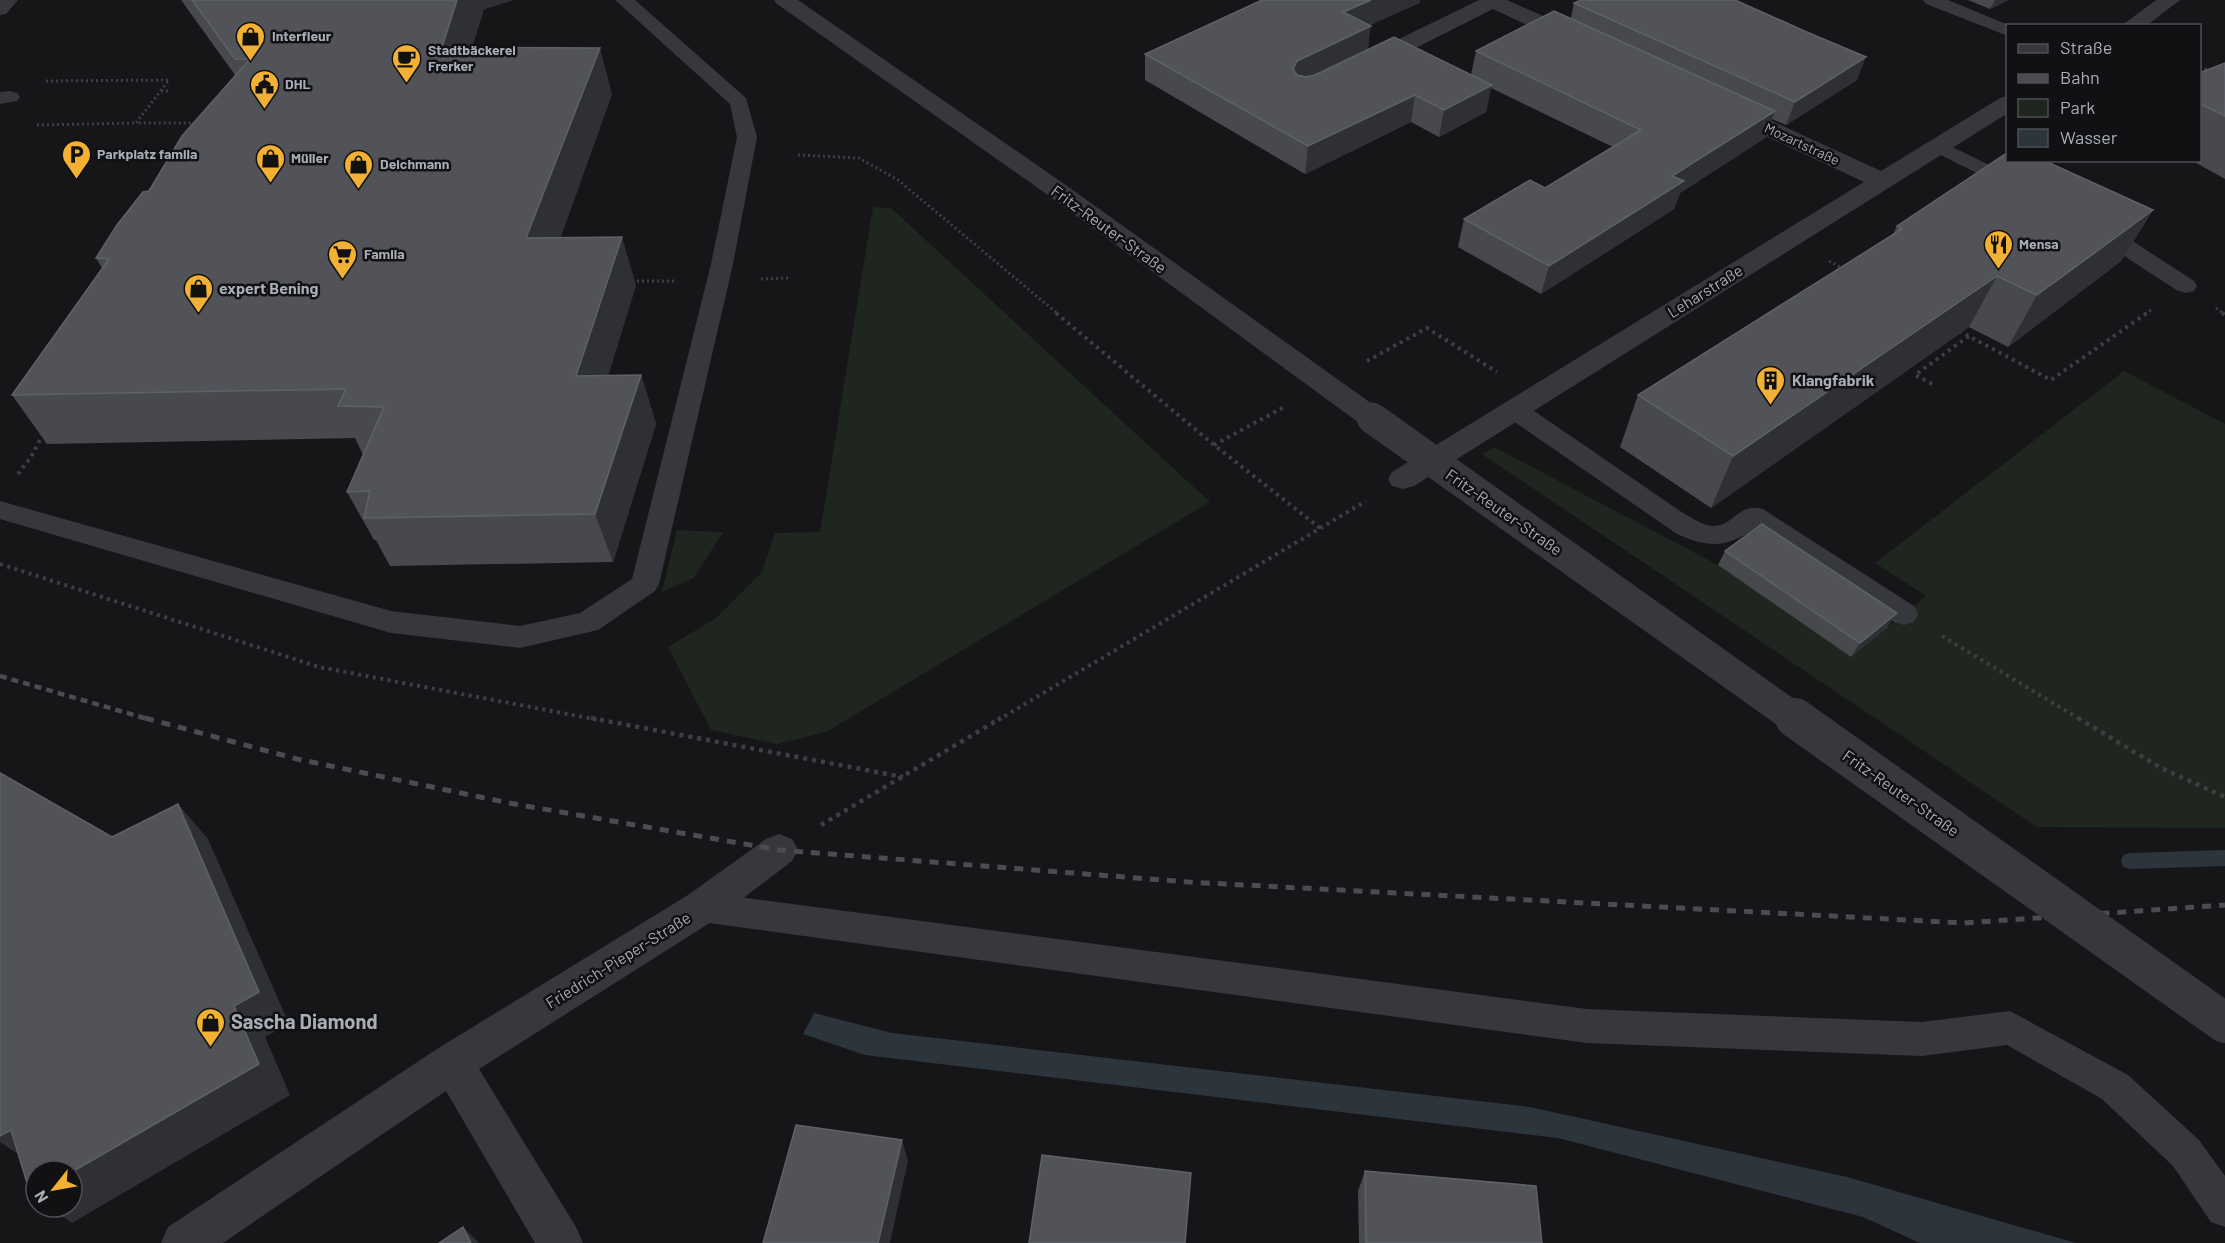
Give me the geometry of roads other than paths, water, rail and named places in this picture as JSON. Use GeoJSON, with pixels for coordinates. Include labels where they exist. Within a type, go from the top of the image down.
{"type":"FeatureCollection","features":[{"type":"Feature","properties":{"kind":"street","name":"Fritz-Reuter-Straße"},"geometry":{"type":"LineString","coordinates":[[784,0],[1054,188],[1325,385],[2225,1023]]}},
{"type":"Feature","properties":{"kind":"street"},"geometry":{"type":"LineString","coordinates":[[2135,24],[2170,0]]}},
{"type":"Feature","properties":{"kind":"street"},"geometry":{"type":"LineString","coordinates":[[1345,75],[1492,1],[1591,46]]}},
{"type":"Feature","properties":{"kind":"street","name":"Mozartstraße"},"geometry":{"type":"LineString","coordinates":[[1709,101],[1882,181]]}},
{"type":"Feature","properties":{"kind":"street","name":"Leharstraße"},"geometry":{"type":"LineString","coordinates":[[1403,479],[2006,104]]}},
{"type":"Feature","properties":{"kind":"street","name":"Friedrich-Pieper-Straße"},"geometry":{"type":"LineString","coordinates":[[184,1243],[452,1063],[702,907],[779,850]]}},
{"type":"Feature","properties":{"kind":"street"},"geometry":{"type":"LineString","coordinates":[[452,1063],[560,1243]]}},
{"type":"Feature","properties":{"kind":"lane"},"geometry":{"type":"LineString","coordinates":[[0,9],[9,0]]}},
{"type":"Feature","properties":{"kind":"lane"},"geometry":{"type":"LineString","coordinates":[[0,510],[391,622],[520,637],[588,622],[645,584],[722,264],[747,137],[739,102],[624,0]]}},
{"type":"Feature","properties":{"kind":"lane"},"geometry":{"type":"LineString","coordinates":[[1932,0],[2006,31]]}},
{"type":"Feature","properties":{"kind":"lane"},"geometry":{"type":"LineString","coordinates":[[1938,146],[2034,194]]}},
{"type":"Feature","properties":{"kind":"lane"},"geometry":{"type":"LineString","coordinates":[[2083,219],[2186,286]]}},
{"type":"Feature","properties":{"kind":"lane"},"geometry":{"type":"LineString","coordinates":[[1526,403],[1674,520],[1700,535],[1727,535],[1754,516],[1904,614]]}},
{"type":"Feature","properties":{"kind":"lane"},"geometry":{"type":"LineString","coordinates":[[702,907],[1587,1026],[1922,1039],[2010,1028],[2115,1087],[2186,1153],[2225,1208]]}},
{"type":"Feature","properties":{"kind":"water"},"geometry":{"type":"Polygon","coordinates":[[[814,1013],[892,1033],[1530,1107],[1847,1177],[2076,1243],[1920,1243],[1863,1217],[1558,1138],[865,1055],[803,1034],[814,1013]]]}},
{"type":"Feature","properties":{"kind":"waterway"},"geometry":{"type":"LineString","coordinates":[[2130,861],[2225,858]]}},
{"type":"Feature","properties":{"kind":"railway"},"geometry":{"type":"LineString","coordinates":[[0,676],[151,720]]}},
{"type":"Feature","properties":{"kind":"railway"},"geometry":{"type":"LineString","coordinates":[[145,718],[297,759],[509,803],[779,850],[1188,882],[1964,923],[2225,905]]}},
{"type":"Feature","properties":{"kind":"place","name":"Interfleur"},"geometry":{"type":"Point","coordinates":[251,62]}},
{"type":"Feature","properties":{"kind":"place","name":"Stadtbäckerei Frerker"},"geometry":{"type":"Point","coordinates":[407,84]}},
{"type":"Feature","properties":{"kind":"place","name":"DHL"},"geometry":{"type":"Point","coordinates":[264,110]}},
{"type":"Feature","properties":{"kind":"place","name":"Parkplatz famila"},"geometry":{"type":"Point","coordinates":[76,180]}},
{"type":"Feature","properties":{"kind":"place","name":"Müller"},"geometry":{"type":"Point","coordinates":[270,184]}},
{"type":"Feature","properties":{"kind":"place","name":"Deichmann"},"geometry":{"type":"Point","coordinates":[359,190]}},
{"type":"Feature","properties":{"kind":"place","name":"Mensa"},"geometry":{"type":"Point","coordinates":[1998,270]}},
{"type":"Feature","properties":{"kind":"place","name":"Famila"},"geometry":{"type":"Point","coordinates":[343,280]}},
{"type":"Feature","properties":{"kind":"place","name":"expert Bening"},"geometry":{"type":"Point","coordinates":[198,314]}},
{"type":"Feature","properties":{"kind":"place","name":"Klangfabrik"},"geometry":{"type":"Point","coordinates":[1771,406]}},
{"type":"Feature","properties":{"kind":"place","name":"Sascha Diamond"},"geometry":{"type":"Point","coordinates":[210,1048]}}]}
